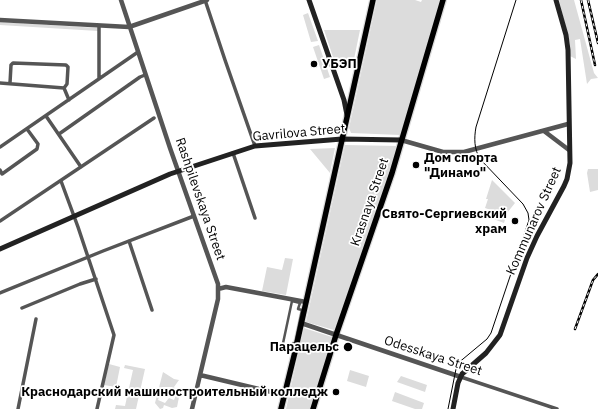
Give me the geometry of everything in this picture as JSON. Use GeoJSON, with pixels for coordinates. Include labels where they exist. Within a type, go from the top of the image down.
{"type":"FeatureCollection","features":[{"type":"Feature","properties":{"kind":"main road"},"geometry":{"type":"LineString","coordinates":[[309,0],[344,100],[347,115]]}},
{"type":"Feature","properties":{"kind":"main road"},"geometry":{"type":"LineString","coordinates":[[281,409],[373,0]]}},
{"type":"Feature","properties":{"kind":"main road","name":"Krasnaya Street"},"geometry":{"type":"LineString","coordinates":[[314,409],[336,335],[392,174],[443,0]]}},
{"type":"Feature","properties":{"kind":"main road","name":"Kommunarov Street"},"geometry":{"type":"LineString","coordinates":[[452,409],[461,377],[466,370],[493,345],[500,335],[533,244],[558,199],[567,179],[570,166],[568,124],[568,50],[566,36],[556,0]]}},
{"type":"Feature","properties":{"kind":"main road"},"geometry":{"type":"LineString","coordinates":[[344,131],[345,134],[352,139]]}},
{"type":"Feature","properties":{"kind":"main road","name":"Gavrilova Street"},"geometry":{"type":"LineString","coordinates":[[0,249],[178,171],[255,146],[342,139],[401,140]]}},
{"type":"Feature","properties":{"kind":"street","name":"Rashpilevskaya Street"},"geometry":{"type":"LineString","coordinates":[[121,0],[145,75],[218,284],[218,299],[192,409]]}},
{"type":"Feature","properties":{"kind":"street"},"geometry":{"type":"LineString","coordinates":[[0,20],[129,27],[206,0],[255,146]]}},
{"type":"Feature","properties":{"kind":"street"},"geometry":{"type":"LineString","coordinates":[[99,26],[99,78]]}},
{"type":"Feature","properties":{"kind":"street"},"geometry":{"type":"LineString","coordinates":[[0,147],[138,52]]}},
{"type":"Feature","properties":{"kind":"street"},"geometry":{"type":"LineString","coordinates":[[10,83],[11,65],[13,63],[66,65],[68,67],[67,84],[64,88]]}},
{"type":"Feature","properties":{"kind":"street"},"geometry":{"type":"LineString","coordinates":[[58,134],[145,75]]}},
{"type":"Feature","properties":{"kind":"street"},"geometry":{"type":"LineString","coordinates":[[0,83],[64,88]]}},
{"type":"Feature","properties":{"kind":"street"},"geometry":{"type":"LineString","coordinates":[[64,88],[69,100]]}},
{"type":"Feature","properties":{"kind":"street"},"geometry":{"type":"LineString","coordinates":[[46,116],[81,167]]}},
{"type":"Feature","properties":{"kind":"street"},"geometry":{"type":"LineString","coordinates":[[0,221],[154,118]]}},
{"type":"Feature","properties":{"kind":"street","name":"Gavrilova Street"},"geometry":{"type":"LineString","coordinates":[[401,140],[443,152],[467,151],[568,124]]}},
{"type":"Feature","properties":{"kind":"street"},"geometry":{"type":"LineString","coordinates":[[0,170],[2,174],[38,149],[38,144],[27,129]]}},
{"type":"Feature","properties":{"kind":"street"},"geometry":{"type":"LineString","coordinates":[[544,131],[569,150]]}},
{"type":"Feature","properties":{"kind":"street"},"geometry":{"type":"LineString","coordinates":[[233,153],[255,218]]}},
{"type":"Feature","properties":{"kind":"street"},"geometry":{"type":"LineString","coordinates":[[61,181],[111,322],[114,335],[98,409]]}},
{"type":"Feature","properties":{"kind":"street"},"geometry":{"type":"LineString","coordinates":[[0,293],[194,216]]}},
{"type":"Feature","properties":{"kind":"street"},"geometry":{"type":"LineString","coordinates":[[129,241],[152,310]]}},
{"type":"Feature","properties":{"kind":"street"},"geometry":{"type":"LineString","coordinates":[[22,308],[96,279]]}},
{"type":"Feature","properties":{"kind":"street"},"geometry":{"type":"LineString","coordinates":[[218,289],[226,287],[306,302]]}},
{"type":"Feature","properties":{"kind":"street"},"geometry":{"type":"LineString","coordinates":[[291,302],[300,303],[298,309],[302,310],[295,344],[293,343],[291,350],[282,348],[291,302]]}},
{"type":"Feature","properties":{"kind":"street"},"geometry":{"type":"LineString","coordinates":[[18,409],[36,319]]}},
{"type":"Feature","properties":{"kind":"street","name":"Odesskaya Street"},"geometry":{"type":"LineString","coordinates":[[301,323],[557,409]]}},
{"type":"Feature","properties":{"kind":"street"},"geometry":{"type":"LineString","coordinates":[[200,375],[284,395]]}},
{"type":"Feature","properties":{"kind":"shaded area"},"geometry":{"type":"Polygon","coordinates":[[[377,0],[415,0],[421,2],[422,0],[440,0],[400,135],[351,133],[349,128],[377,0]]]}},
{"type":"Feature","properties":{"kind":"shaded area"},"geometry":{"type":"Polygon","coordinates":[[[559,0],[574,0],[594,73],[598,78],[591,79],[587,84],[580,39],[575,40],[576,59],[570,56],[570,44],[559,0]]]}},
{"type":"Feature","properties":{"kind":"shaded area"},"geometry":{"type":"Polygon","coordinates":[[[308,13],[318,41],[311,42],[303,15],[308,13]]]}},
{"type":"Feature","properties":{"kind":"shaded area"},"geometry":{"type":"Polygon","coordinates":[[[0,22],[98,28],[98,31],[0,25],[0,22]]]}},
{"type":"Feature","properties":{"kind":"shaded area"},"geometry":{"type":"Polygon","coordinates":[[[324,30],[360,30],[352,69],[337,69],[324,30]]]}},
{"type":"Feature","properties":{"kind":"shaded area"},"geometry":{"type":"Polygon","coordinates":[[[319,45],[330,77],[324,79],[313,47],[319,45]]]}},
{"type":"Feature","properties":{"kind":"shaded area"},"geometry":{"type":"Polygon","coordinates":[[[345,145],[398,146],[334,330],[306,322],[345,145]]]}},
{"type":"Feature","properties":{"kind":"shaded area"},"geometry":{"type":"Polygon","coordinates":[[[335,148],[330,173],[310,149],[335,148]]]}},
{"type":"Feature","properties":{"kind":"shaded area"},"geometry":{"type":"Polygon","coordinates":[[[588,169],[598,169],[598,190],[590,192],[587,173],[588,169]]]}},
{"type":"Feature","properties":{"kind":"shaded area"},"geometry":{"type":"Polygon","coordinates":[[[492,180],[515,203],[507,213],[504,223],[488,217],[491,210],[485,208],[488,199],[486,199],[492,180]]]}},
{"type":"Feature","properties":{"kind":"shaded area"},"geometry":{"type":"Polygon","coordinates":[[[285,258],[293,259],[286,295],[262,291],[267,267],[282,270],[285,258]]]}},
{"type":"Feature","properties":{"kind":"shaded area"},"geometry":{"type":"Polygon","coordinates":[[[304,328],[332,337],[310,409],[286,409],[304,328]]]}},
{"type":"Feature","properties":{"kind":"shaded area"},"geometry":{"type":"Polygon","coordinates":[[[109,364],[120,367],[116,387],[104,385],[109,364]]]}},
{"type":"Feature","properties":{"kind":"shaded area"},"geometry":{"type":"Polygon","coordinates":[[[125,365],[145,369],[136,409],[115,409],[116,405],[125,406],[133,370],[124,368],[125,365]]]}},
{"type":"Feature","properties":{"kind":"shaded area"},"geometry":{"type":"Polygon","coordinates":[[[350,370],[369,376],[366,387],[347,381],[350,370]]]}},
{"type":"Feature","properties":{"kind":"shaded area"},"geometry":{"type":"Polygon","coordinates":[[[163,372],[174,379],[179,380],[174,387],[175,389],[173,390],[172,387],[162,387],[158,400],[165,403],[169,398],[174,400],[178,390],[180,392],[177,407],[172,408],[164,405],[163,408],[160,409],[155,403],[163,372]]]}},
{"type":"Feature","properties":{"kind":"shaded area"},"geometry":{"type":"Polygon","coordinates":[[[401,376],[427,385],[425,392],[397,382],[401,376]]]}},
{"type":"Feature","properties":{"kind":"shaded area"},"geometry":{"type":"Polygon","coordinates":[[[395,392],[424,403],[422,409],[415,409],[392,401],[395,392]]]}},
{"type":"Feature","properties":{"kind":"tram line"},"geometry":{"type":"LineString","coordinates":[[448,409],[457,364],[487,339],[491,333],[529,220],[528,213],[523,204],[480,159],[475,143],[476,127],[516,0]]}},
{"type":"Feature","properties":{"kind":"railway"},"geometry":{"type":"LineString","coordinates":[[581,0],[595,65]]}},
{"type":"Feature","properties":{"kind":"railway"},"geometry":{"type":"LineString","coordinates":[[588,0],[598,43]]}},
{"type":"Feature","properties":{"kind":"railway"},"geometry":{"type":"LineString","coordinates":[[575,329],[593,280],[598,274]]}},
{"type":"Feature","properties":{"kind":"place","name":"УБЭП"},"geometry":{"type":"Point","coordinates":[314,64]}},
{"type":"Feature","properties":{"kind":"place","name":"Дом спорта \"Динамо\""},"geometry":{"type":"Point","coordinates":[416,165]}},
{"type":"Feature","properties":{"kind":"place","name":"Свято-Сергиевский храм"},"geometry":{"type":"Point","coordinates":[515,221]}},
{"type":"Feature","properties":{"kind":"place","name":"Парацельс"},"geometry":{"type":"Point","coordinates":[348,347]}},
{"type":"Feature","properties":{"kind":"place","name":"Краснодарский машиностроительный колледж"},"geometry":{"type":"Point","coordinates":[336,392]}}]}
